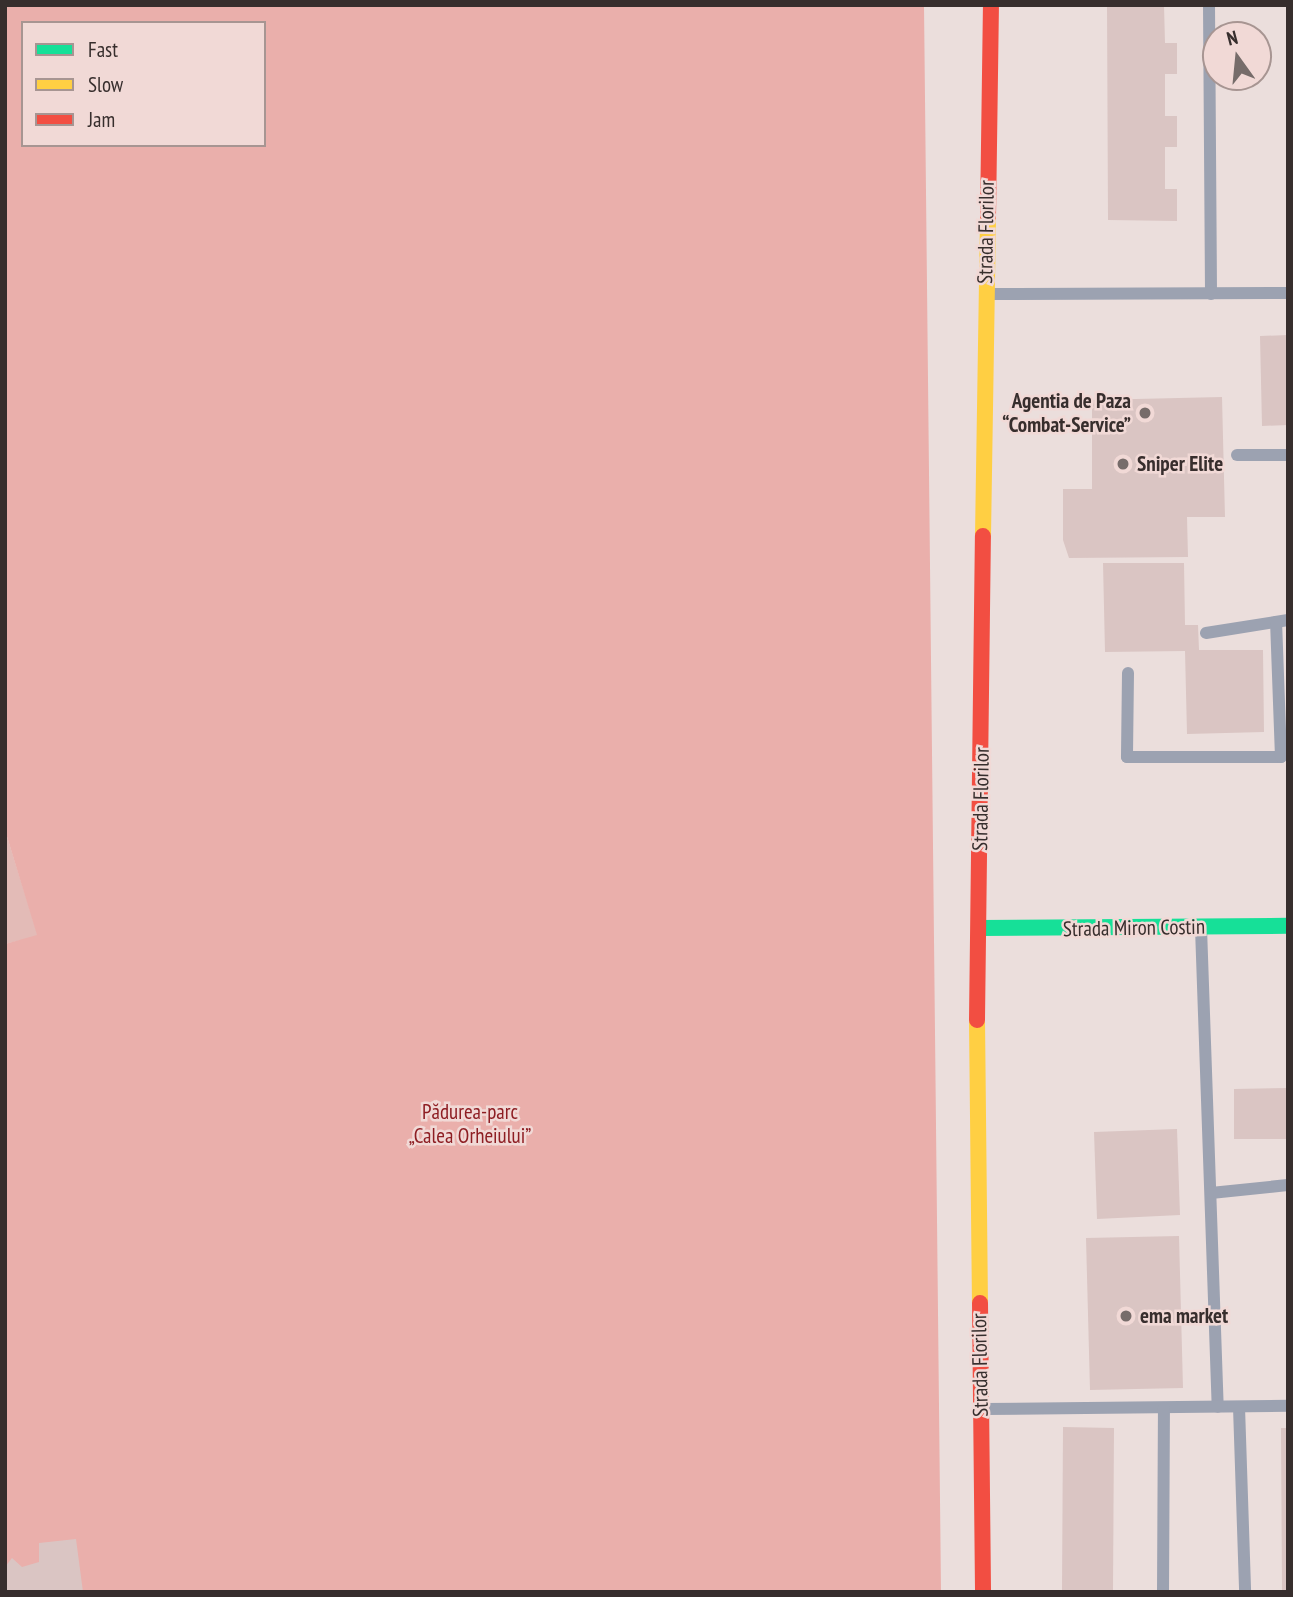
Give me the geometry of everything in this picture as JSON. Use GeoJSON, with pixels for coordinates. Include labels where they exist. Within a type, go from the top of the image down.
{"type":"FeatureCollection","features":[{"type":"Feature","properties":{"kind":"main road","name":"Strada Florilor"},"geometry":{"type":"LineString","coordinates":[[983,1592],[977,1007],[991,5]]}},
{"type":"Feature","properties":{"kind":"main road","name":"Strada Miron Costin"},"geometry":{"type":"LineString","coordinates":[[980,928],[1288,926]]}},
{"type":"Feature","properties":{"kind":"lane"},"geometry":{"type":"LineString","coordinates":[[1209,5],[1211,293]]}},
{"type":"Feature","properties":{"kind":"lane"},"geometry":{"type":"LineString","coordinates":[[985,294],[1288,293]]}},
{"type":"Feature","properties":{"kind":"lane"},"geometry":{"type":"LineString","coordinates":[[1237,455],[1288,455]]}},
{"type":"Feature","properties":{"kind":"lane"},"geometry":{"type":"LineString","coordinates":[[1128,673],[1127,757],[1281,757],[1282,621],[1206,633]]}},
{"type":"Feature","properties":{"kind":"lane"},"geometry":{"type":"LineString","coordinates":[[1201,928],[1218,1407]]}},
{"type":"Feature","properties":{"kind":"lane"},"geometry":{"type":"LineString","coordinates":[[1211,1193],[1288,1185]]}},
{"type":"Feature","properties":{"kind":"lane"},"geometry":{"type":"LineString","coordinates":[[980,1409],[1288,1406]]}},
{"type":"Feature","properties":{"kind":"lane"},"geometry":{"type":"LineString","coordinates":[[1239,1407],[1245,1592]]}},
{"type":"Feature","properties":{"kind":"lane"},"geometry":{"type":"LineString","coordinates":[[1163,1592],[1164,1408]]}},
{"type":"Feature","properties":{"kind":"shaded area"},"geometry":{"type":"Polygon","coordinates":[[[5,830],[38,936],[5,944],[5,830]]]}},
{"type":"Feature","properties":{"kind":"green space","name":"Pădurea-parc „Calea Orheiului”"},"geometry":{"type":"Polygon","coordinates":[[[5,5],[924,5],[941,1592],[5,1592],[5,944],[37,935],[5,830],[5,5]]]}},
{"type":"Feature","properties":{"kind":"building"},"geometry":{"type":"Polygon","coordinates":[[[1107,5],[1164,5],[1165,43],[1177,43],[1177,74],[1165,74],[1165,116],[1177,116],[1177,147],[1165,147],[1165,189],[1177,189],[1177,221],[1108,220],[1107,5]]]}},
{"type":"Feature","properties":{"kind":"building"},"geometry":{"type":"Polygon","coordinates":[[[1288,335],[1288,425],[1262,426],[1260,336],[1288,335]]]}},
{"type":"Feature","properties":{"kind":"building"},"geometry":{"type":"Polygon","coordinates":[[[1222,397],[1225,517],[1187,517],[1188,557],[1069,558],[1063,540],[1063,489],[1092,489],[1092,400],[1222,397]]]}},
{"type":"Feature","properties":{"kind":"building"},"geometry":{"type":"Polygon","coordinates":[[[1103,563],[1184,563],[1185,625],[1198,625],[1199,650],[1263,650],[1264,732],[1187,734],[1185,651],[1105,652],[1103,563]]]}},
{"type":"Feature","properties":{"kind":"building"},"geometry":{"type":"Polygon","coordinates":[[[1288,1088],[1288,1139],[1234,1139],[1234,1089],[1288,1088]]]}},
{"type":"Feature","properties":{"kind":"building"},"geometry":{"type":"Polygon","coordinates":[[[1177,1129],[1180,1215],[1097,1219],[1094,1132],[1177,1129]]]}},
{"type":"Feature","properties":{"kind":"building"},"geometry":{"type":"Polygon","coordinates":[[[1179,1236],[1183,1388],[1090,1390],[1086,1238],[1179,1236]]]}},
{"type":"Feature","properties":{"kind":"building"},"geometry":{"type":"Polygon","coordinates":[[[1063,1427],[1114,1428],[1113,1592],[1062,1592],[1063,1427]]]}},
{"type":"Feature","properties":{"kind":"building"},"geometry":{"type":"Polygon","coordinates":[[[1281,1428],[1288,1428],[1288,1592],[1282,1592],[1281,1428]]]}},
{"type":"Feature","properties":{"kind":"building"},"geometry":{"type":"Polygon","coordinates":[[[76,1539],[83,1592],[5,1592],[5,1567],[12,1558],[22,1567],[39,1562],[39,1543],[76,1539]]]}},
{"type":"Feature","properties":{"kind":"traffic: fast"},"geometry":{"type":"LineString","coordinates":[[980,928],[1288,926]]}},
{"type":"Feature","properties":{"kind":"traffic: slow"},"geometry":{"type":"LineString","coordinates":[[983,536],[988,217]]}},
{"type":"Feature","properties":{"kind":"traffic: slow"},"geometry":{"type":"LineString","coordinates":[[977,1020],[980,1303]]}},
{"type":"Feature","properties":{"kind":"traffic: jam"},"geometry":{"type":"LineString","coordinates":[[988,217],[991,5]]}},
{"type":"Feature","properties":{"kind":"traffic: jam"},"geometry":{"type":"LineString","coordinates":[[977,1020],[983,536]]}},
{"type":"Feature","properties":{"kind":"traffic: jam"},"geometry":{"type":"LineString","coordinates":[[980,1303],[983,1592]]}},
{"type":"Feature","properties":{"kind":"place","name":"Agentia de Paza “Combat-Service”"},"geometry":{"type":"Point","coordinates":[1145,413]}},
{"type":"Feature","properties":{"kind":"place","name":"Sniper Elite"},"geometry":{"type":"Point","coordinates":[1123,464]}},
{"type":"Feature","properties":{"kind":"place","name":"ema market"},"geometry":{"type":"Point","coordinates":[1126,1316]}}]}
